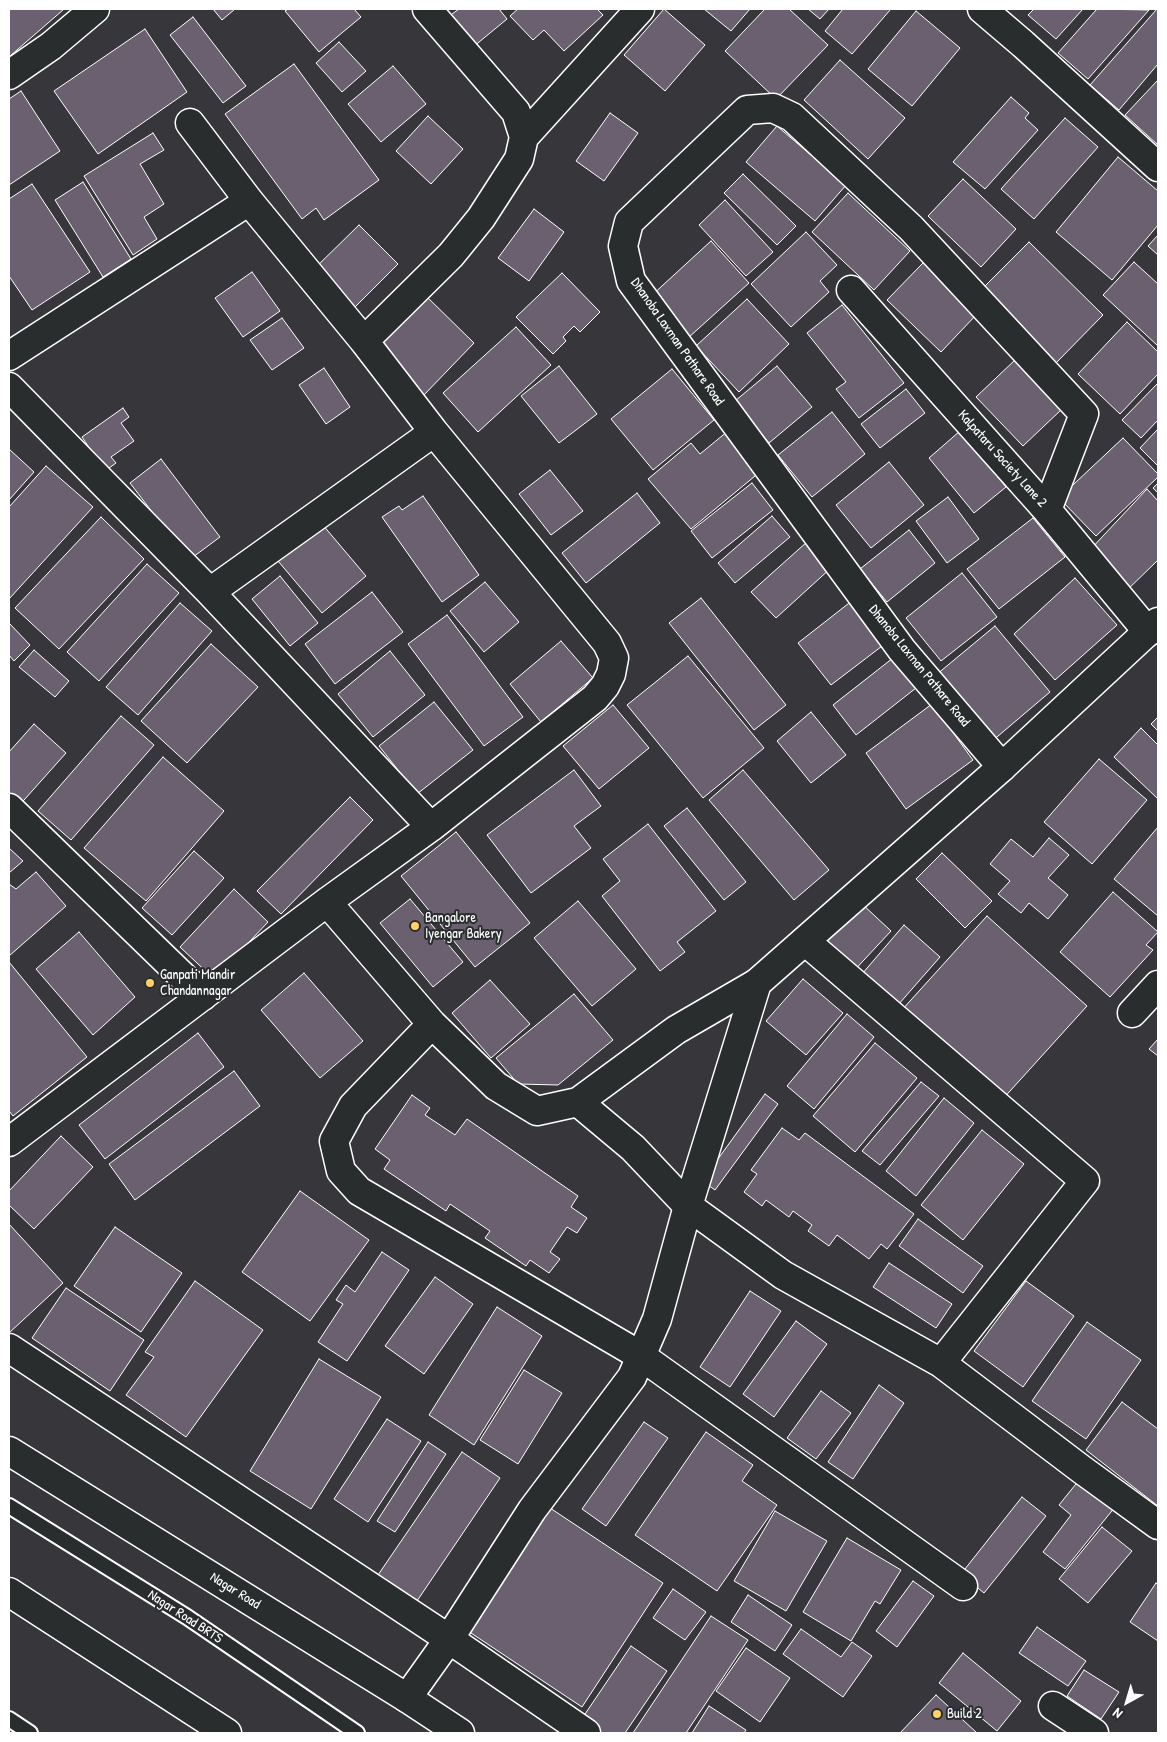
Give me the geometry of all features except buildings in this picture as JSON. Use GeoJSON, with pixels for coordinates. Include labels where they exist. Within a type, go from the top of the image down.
{"type":"FeatureCollection","features":[{"type":"Feature","properties":{"kind":"main road"},"geometry":{"type":"LineString","coordinates":[[9,75],[50,46],[95,9]]}},
{"type":"Feature","properties":{"kind":"main road"},"geometry":{"type":"LineString","coordinates":[[427,9],[516,112],[524,137]]}},
{"type":"Feature","properties":{"kind":"main road"},"geometry":{"type":"LineString","coordinates":[[364,341],[451,255],[481,218],[519,159],[524,137],[640,9]]}},
{"type":"Feature","properties":{"kind":"main road"},"geometry":{"type":"LineString","coordinates":[[982,9],[1158,167]]}},
{"type":"Feature","properties":{"kind":"main road","name":"Dhanoba Laxman Pathare Road"},"geometry":{"type":"LineString","coordinates":[[1002,767],[902,650],[631,281],[623,246],[629,222],[747,110],[773,108],[792,117],[911,228],[1084,414],[1047,510]]}},
{"type":"Feature","properties":{"kind":"main road"},"geometry":{"type":"LineString","coordinates":[[9,1142],[327,902],[430,827],[595,698],[605,686],[611,674],[614,658],[607,643],[434,432],[364,341],[249,201],[190,123]]}},
{"type":"Feature","properties":{"kind":"main road"},"geometry":{"type":"LineString","coordinates":[[9,356],[249,201]]}},
{"type":"Feature","properties":{"kind":"main road","name":"Kalpataru Society Lane 2"},"geometry":{"type":"LineString","coordinates":[[850,290],[1153,627]]}},
{"type":"Feature","properties":{"kind":"main road"},"geometry":{"type":"LineString","coordinates":[[9,387],[210,592],[430,827]]}},
{"type":"Feature","properties":{"kind":"main road"},"geometry":{"type":"LineString","coordinates":[[210,592],[434,432]]}},
{"type":"Feature","properties":{"kind":"main road"},"geometry":{"type":"LineString","coordinates":[[327,902],[432,1024],[496,1086],[537,1111],[578,1102],[676,1030],[757,983],[1002,767],[1153,627]]}},
{"type":"Feature","properties":{"kind":"main road"},"geometry":{"type":"LineString","coordinates":[[9,808],[204,996]]}},
{"type":"Feature","properties":{"kind":"main road"},"geometry":{"type":"LineString","coordinates":[[805,941],[1085,1182],[942,1363]]}},
{"type":"Feature","properties":{"kind":"main road"},"geometry":{"type":"LineString","coordinates":[[407,1698],[449,1639],[532,1510],[632,1376],[657,1320],[688,1206],[757,983]]}},
{"type":"Feature","properties":{"kind":"main road"},"geometry":{"type":"LineString","coordinates":[[1132,1013],[1158,985]]}},
{"type":"Feature","properties":{"kind":"main road"},"geometry":{"type":"LineString","coordinates":[[432,1024],[353,1106],[334,1141],[341,1171],[359,1191],[641,1356],[964,1586]]}},
{"type":"Feature","properties":{"kind":"main road"},"geometry":{"type":"LineString","coordinates":[[578,1102],[633,1148],[688,1206],[783,1275],[942,1363],[1158,1525]]}},
{"type":"Feature","properties":{"kind":"main road"},"geometry":{"type":"LineString","coordinates":[[9,1348],[449,1639],[586,1733]]}},
{"type":"Feature","properties":{"kind":"main road","name":"Nagar Road"},"geometry":{"type":"LineString","coordinates":[[9,1451],[407,1698],[460,1733]]}},
{"type":"Feature","properties":{"kind":"main road"},"geometry":{"type":"LineString","coordinates":[[9,1592],[227,1733]]}},
{"type":"Feature","properties":{"kind":"main road"},"geometry":{"type":"LineString","coordinates":[[1053,1706],[1094,1733]]}},
{"type":"Feature","properties":{"kind":"lane","name":"Nagar Road BRTS"},"geometry":{"type":"LineString","coordinates":[[9,1506],[187,1617],[357,1733]]}},
{"type":"Feature","properties":{"kind":"lane"},"geometry":{"type":"LineString","coordinates":[[9,1719],[30,1733]]}},
{"type":"Feature","properties":{"kind":"place","name":"Bangalore Iyengar Bakery"},"geometry":{"type":"Point","coordinates":[415,926]}},
{"type":"Feature","properties":{"kind":"place","name":"Ganpati Mandir Chandannagar"},"geometry":{"type":"Point","coordinates":[150,983]}},
{"type":"Feature","properties":{"kind":"place","name":"Build 2"},"geometry":{"type":"Point","coordinates":[937,1714]}}]}
